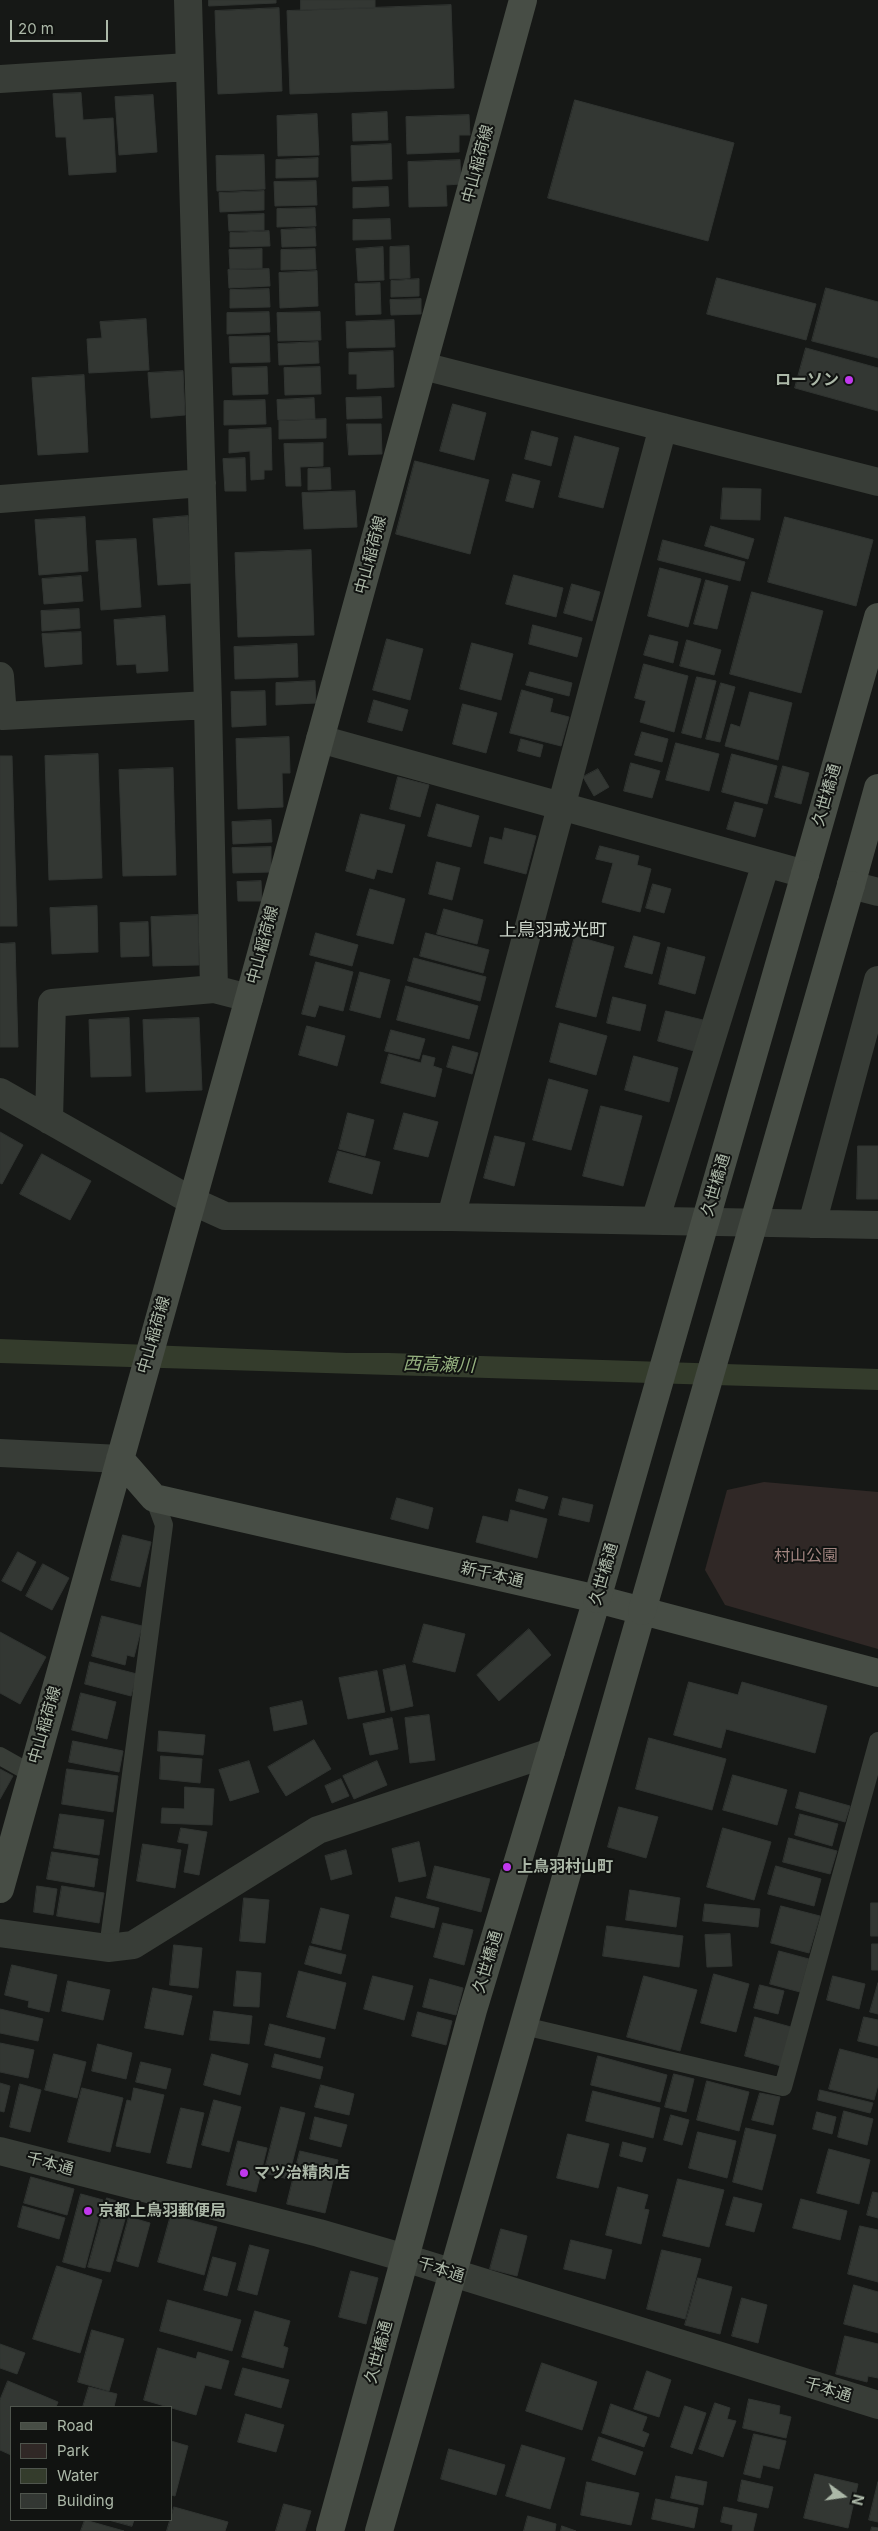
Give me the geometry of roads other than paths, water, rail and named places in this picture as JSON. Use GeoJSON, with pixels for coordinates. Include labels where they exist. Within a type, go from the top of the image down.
{"type":"FeatureCollection","features":[{"type":"Feature","properties":{"kind":"street"},"geometry":{"type":"LineString","coordinates":[[188,0],[188,67],[202,483],[214,989]]}},
{"type":"Feature","properties":{"kind":"street","name":"中山稲荷線"},"geometry":{"type":"LineString","coordinates":[[0,1889],[249,998],[523,0]]}},
{"type":"Feature","properties":{"kind":"street"},"geometry":{"type":"LineString","coordinates":[[0,79],[188,67]]}},
{"type":"Feature","properties":{"kind":"street"},"geometry":{"type":"LineString","coordinates":[[423,366],[878,482]]}},
{"type":"Feature","properties":{"kind":"street"},"geometry":{"type":"LineString","coordinates":[[451,1217],[663,427]]}},
{"type":"Feature","properties":{"kind":"street"},"geometry":{"type":"LineString","coordinates":[[0,498],[202,483]]}},
{"type":"Feature","properties":{"kind":"street","name":"久世橋通"},"geometry":{"type":"LineString","coordinates":[[330,2531],[473,2010],[597,1599],[878,617]]}},
{"type":"Feature","properties":{"kind":"street"},"geometry":{"type":"LineString","coordinates":[[0,676],[2,716],[208,705]]}},
{"type":"Feature","properties":{"kind":"street"},"geometry":{"type":"LineString","coordinates":[[320,739],[804,874]]}},
{"type":"Feature","properties":{"kind":"street"},"geometry":{"type":"LineString","coordinates":[[379,2531],[878,788]]}},
{"type":"Feature","properties":{"kind":"street"},"geometry":{"type":"LineString","coordinates":[[656,1221],[766,863]]}},
{"type":"Feature","properties":{"kind":"street"},"geometry":{"type":"LineString","coordinates":[[850,884],[878,892]]}},
{"type":"Feature","properties":{"kind":"street"},"geometry":{"type":"LineString","coordinates":[[812,1224],[878,980]]}},
{"type":"Feature","properties":{"kind":"street"},"geometry":{"type":"LineString","coordinates":[[49,1120],[52,1003],[214,989],[249,998]]}},
{"type":"Feature","properties":{"kind":"street"},"geometry":{"type":"LineString","coordinates":[[0,1092],[192,1201],[224,1216],[451,1217],[878,1225]]}},
{"type":"Feature","properties":{"kind":"street"},"geometry":{"type":"LineString","coordinates":[[0,1453],[123,1448],[154,1498]]}},
{"type":"Feature","properties":{"kind":"street","name":"新千本通"},"geometry":{"type":"LineString","coordinates":[[154,1498],[597,1599],[878,1673]]}},
{"type":"Feature","properties":{"kind":"street"},"geometry":{"type":"LineString","coordinates":[[0,1933],[108,1948],[133,1945],[318,1830],[551,1752]]}},
{"type":"Feature","properties":{"kind":"street","name":"千本通"},"geometry":{"type":"LineString","coordinates":[[0,2151],[318,2233],[405,2258],[878,2405]]}},
{"type":"Feature","properties":{"kind":"lane"},"geometry":{"type":"LineString","coordinates":[[108,1948],[164,1525],[154,1498]]}},
{"type":"Feature","properties":{"kind":"lane"},"geometry":{"type":"LineString","coordinates":[[524,2026],[783,2087],[878,1741]]}},
{"type":"Feature","properties":{"kind":"lane"},"geometry":{"type":"LineString","coordinates":[[0,1756],[32,1774]]}},
{"type":"Feature","properties":{"kind":"water","name":"西高瀬川"},"geometry":{"type":"Polygon","coordinates":[[[0,1339],[347,1353],[878,1369],[878,1390],[0,1363],[0,1339]]]}},
{"type":"Feature","properties":{"kind":"place","name":"ローソン"},"geometry":{"type":"Point","coordinates":[849,380]}},
{"type":"Feature","properties":{"kind":"place","name":"上鳥羽村山町"},"geometry":{"type":"Point","coordinates":[507,1867]}},
{"type":"Feature","properties":{"kind":"place","name":"マツ治精肉店"},"geometry":{"type":"Point","coordinates":[244,2173]}},
{"type":"Feature","properties":{"kind":"place","name":"京都上鳥羽郵便局"},"geometry":{"type":"Point","coordinates":[88,2211]}},
{"type":"Feature","properties":{"kind":"district","name":"上鳥羽戒光町"},"geometry":{"type":"Point","coordinates":[553,931]}},
{"type":"Feature","properties":{"kind":"park label","name":"村山公園"},"geometry":{"type":"Point","coordinates":[806,1556]}}]}
